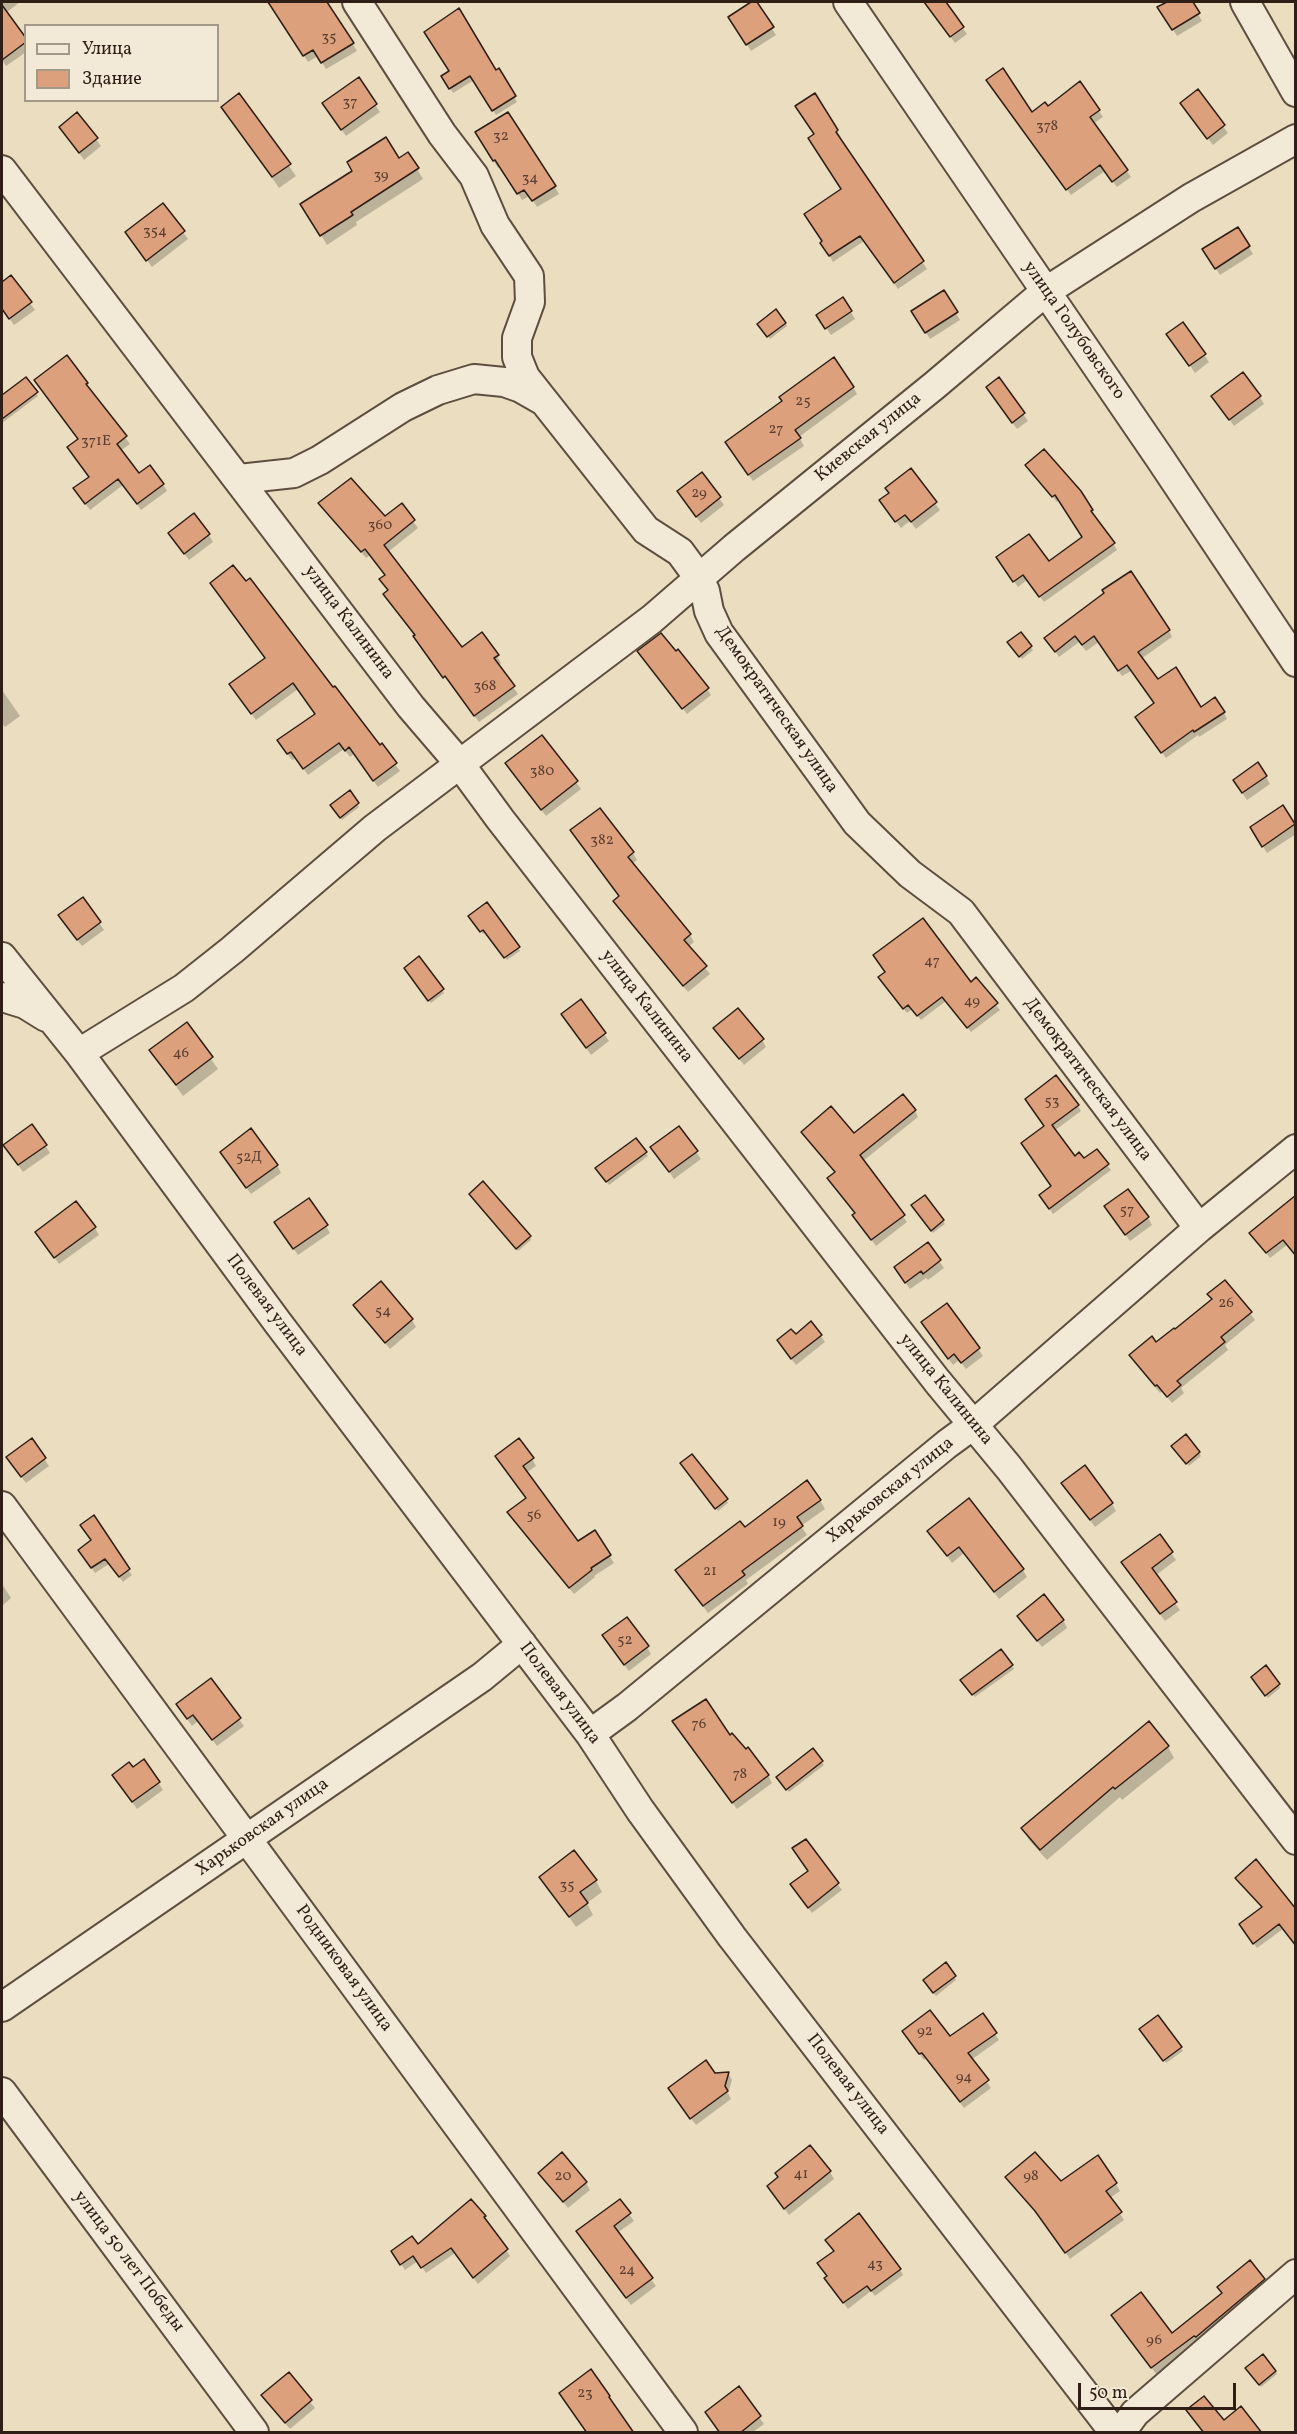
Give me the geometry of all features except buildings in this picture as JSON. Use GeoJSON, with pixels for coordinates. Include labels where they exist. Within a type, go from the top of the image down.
{"type":"FeatureCollection","features":[{"type":"Feature","properties":{"kind":"street","name":"Демократическая улица"},"geometry":{"type":"LineString","coordinates":[[357,2],[442,134],[474,176],[495,225],[529,276],[530,302],[517,338],[517,357],[525,377],[646,530],[680,552],[699,578],[719,633],[857,823],[910,874],[961,912],[1199,1228]]}},
{"type":"Feature","properties":{"kind":"street","name":"улица Голубовского"},"geometry":{"type":"LineString","coordinates":[[848,2],[1296,662]]}},
{"type":"Feature","properties":{"kind":"street"},"geometry":{"type":"LineString","coordinates":[[1245,2],[1296,92]]}},
{"type":"Feature","properties":{"kind":"street","name":"Киевская улица"},"geometry":{"type":"LineString","coordinates":[[79,1053],[192,981],[375,828],[652,619],[1045,292],[1191,198],[1296,139]]}},
{"type":"Feature","properties":{"kind":"street","name":"улица Калинина"},"geometry":{"type":"LineString","coordinates":[[2,170],[411,707],[459,763],[500,819],[1009,1468],[1296,1840]]}},
{"type":"Feature","properties":{"kind":"street"},"geometry":{"type":"LineString","coordinates":[[239,479],[294,473],[320,460],[403,407],[438,390],[474,379],[504,382],[544,401]]}},
{"type":"Feature","properties":{"kind":"street"},"geometry":{"type":"LineString","coordinates":[[652,619],[671,617],[690,619],[719,633]]}},
{"type":"Feature","properties":{"kind":"street","name":"Полевая улица"},"geometry":{"type":"LineString","coordinates":[[2,957],[79,1053],[286,1332],[591,1734],[640,1810],[732,1937],[1114,2433]]}},
{"type":"Feature","properties":{"kind":"street"},"geometry":{"type":"LineString","coordinates":[[2,997],[25,1004],[55,1023]]}},
{"type":"Feature","properties":{"kind":"street","name":"Харьковская улица"},"geometry":{"type":"LineString","coordinates":[[591,1734],[973,1425],[1199,1228],[1296,1149]]}},
{"type":"Feature","properties":{"kind":"street","name":"Родниковая улица"},"geometry":{"type":"LineString","coordinates":[[2,1506],[683,2433]]}},
{"type":"Feature","properties":{"kind":"street","name":"Харьковская улица"},"geometry":{"type":"LineString","coordinates":[[2,2007],[482,1677],[522,1644]]}},
{"type":"Feature","properties":{"kind":"street","name":"улица 50 лет Победы"},"geometry":{"type":"LineString","coordinates":[[2,2092],[254,2433]]}},
{"type":"Feature","properties":{"kind":"street"},"geometry":{"type":"LineString","coordinates":[[1121,2433],[1135,2413],[1296,2274]]}}]}
